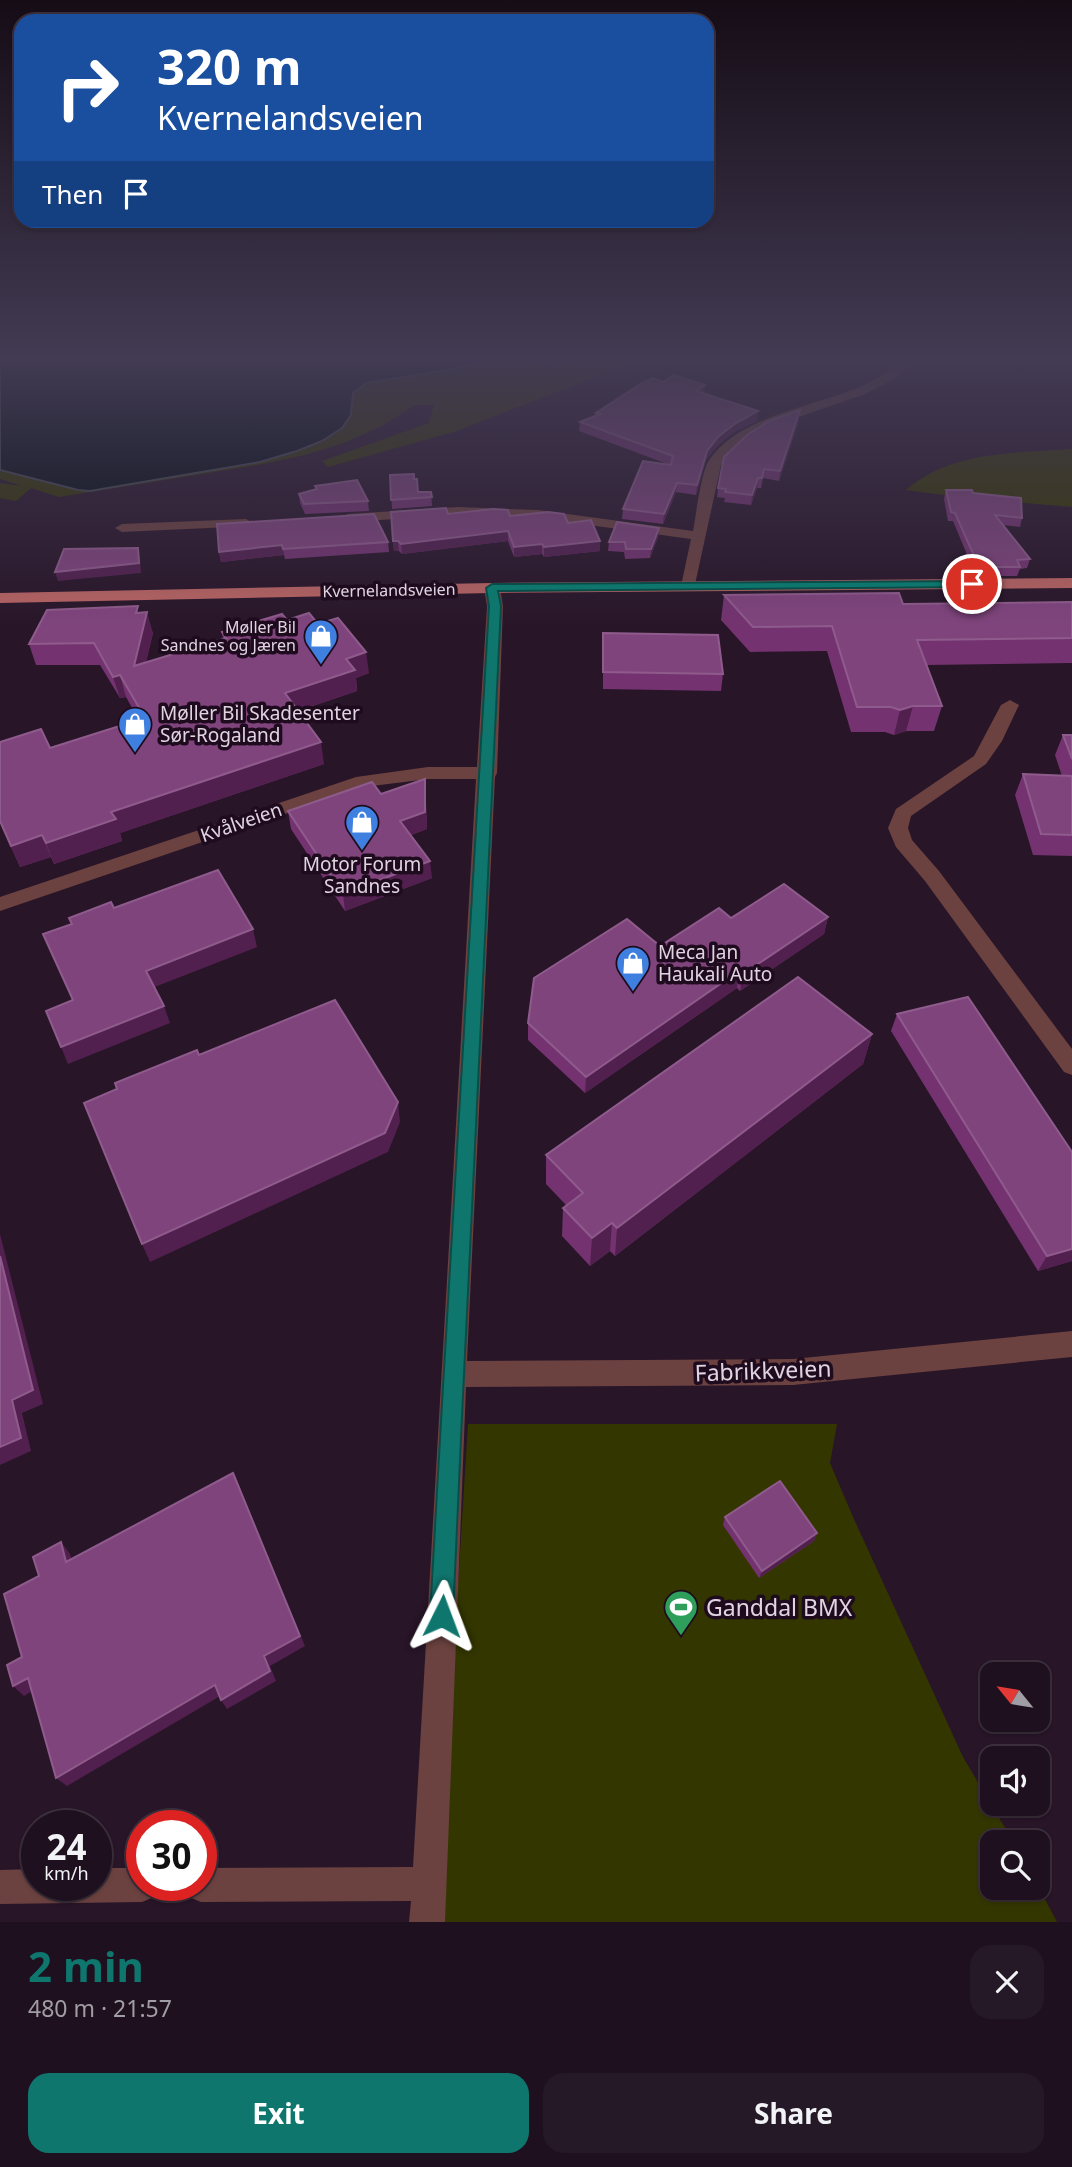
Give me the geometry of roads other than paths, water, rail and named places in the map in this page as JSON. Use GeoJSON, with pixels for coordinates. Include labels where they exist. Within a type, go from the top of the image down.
{"type":"FeatureCollection","features":[{"type":"Feature","properties":{"kind":"main road","name":"Kvernelandsveien"},"geometry":{"type":"LineString","coordinates":[[0,598],[492,588],[1072,583]]}},
{"type":"Feature","properties":{"kind":"street"},"geometry":{"type":"LineString","coordinates":[[689,586],[713,464],[727,451]]}},
{"type":"Feature","properties":{"kind":"street"},"geometry":{"type":"LineString","coordinates":[[333,519],[458,510],[538,514],[698,536]]}},
{"type":"Feature","properties":{"kind":"street"},"geometry":{"type":"LineString","coordinates":[[122,528],[267,522]]}},
{"type":"Feature","properties":{"kind":"street"},"geometry":{"type":"LineString","coordinates":[[427,1922],[453,1374],[488,773],[495,606],[492,588]]}},
{"type":"Feature","properties":{"kind":"street"},"geometry":{"type":"LineString","coordinates":[[1010,705],[993,741],[980,760],[903,813],[898,828],[903,842],[932,876],[1072,1066]]}},
{"type":"Feature","properties":{"kind":"street","name":"Kvålveien"},"geometry":{"type":"LineString","coordinates":[[0,904],[362,781],[428,773],[488,773]]}},
{"type":"Feature","properties":{"kind":"street","name":"Fabrikkveien"},"geometry":{"type":"LineString","coordinates":[[453,1374],[793,1372],[1072,1344]]}},
{"type":"Feature","properties":{"kind":"street"},"geometry":{"type":"LineString","coordinates":[[217,1885],[429,1884]]}},
{"type":"Feature","properties":{"kind":"street"},"geometry":{"type":"LineString","coordinates":[[0,1887],[126,1885]]}},
{"type":"Feature","properties":{"kind":"place","name":"Møller Bil Sandnes og Jæren"},"geometry":{"type":"Point","coordinates":[321,666]}},
{"type":"Feature","properties":{"kind":"place","name":"Møller Bil Skadesenter Sør-Rogaland"},"geometry":{"type":"Point","coordinates":[135,754]}},
{"type":"Feature","properties":{"kind":"place","name":"Motor Forum Sandnes"},"geometry":{"type":"Point","coordinates":[362,852]}},
{"type":"Feature","properties":{"kind":"place","name":"Meca Jan Haukali Auto"},"geometry":{"type":"Point","coordinates":[633,993]}},
{"type":"Feature","properties":{"kind":"place","name":"Ganddal BMX"},"geometry":{"type":"Point","coordinates":[681,1637]}}]}
